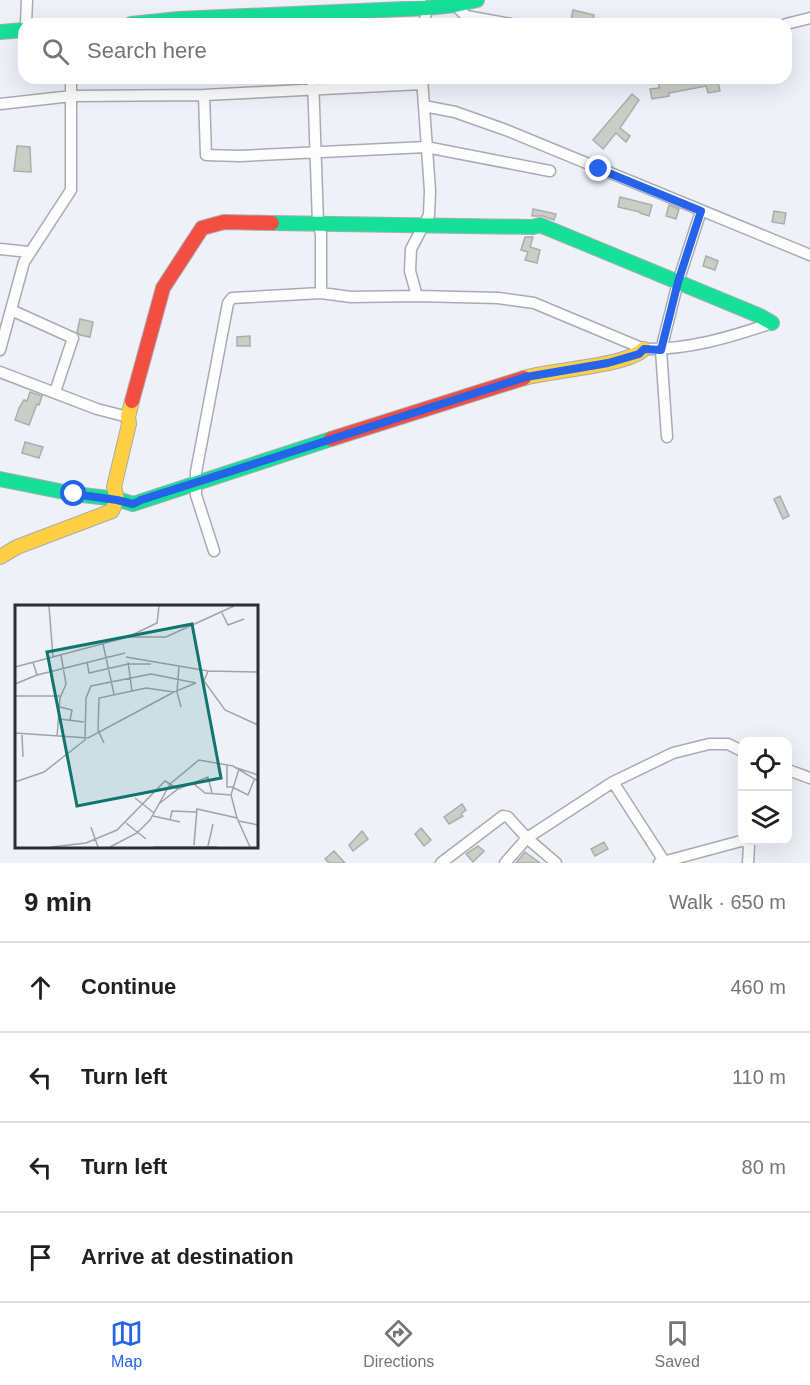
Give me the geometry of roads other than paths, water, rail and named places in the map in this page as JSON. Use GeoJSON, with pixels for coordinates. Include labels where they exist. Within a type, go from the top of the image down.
{"type":"FeatureCollection","features":[{"type":"Feature","properties":{"kind":"street"},"geometry":{"type":"LineString","coordinates":[[26,18],[27,0]]}},
{"type":"Feature","properties":{"kind":"street"},"geometry":{"type":"LineString","coordinates":[[310,18],[456,5],[477,0]]}},
{"type":"Feature","properties":{"kind":"street"},"geometry":{"type":"LineString","coordinates":[[456,5],[466,16],[477,18]]}},
{"type":"Feature","properties":{"kind":"street"},"geometry":{"type":"LineString","coordinates":[[425,18],[426,8]]}},
{"type":"Feature","properties":{"kind":"street"},"geometry":{"type":"LineString","coordinates":[[792,22],[810,18]]}},
{"type":"Feature","properties":{"kind":"street"},"geometry":{"type":"LineString","coordinates":[[0,32],[18,30]]}},
{"type":"Feature","properties":{"kind":"street"},"geometry":{"type":"LineString","coordinates":[[0,350],[24,262],[71,190],[71,84]]}},
{"type":"Feature","properties":{"kind":"street"},"geometry":{"type":"LineString","coordinates":[[0,105],[72,96],[204,95],[304,84]]}},
{"type":"Feature","properties":{"kind":"street"},"geometry":{"type":"LineString","coordinates":[[313,84],[314,152],[318,223],[321,234],[321,293]]}},
{"type":"Feature","properties":{"kind":"street"},"geometry":{"type":"LineString","coordinates":[[417,296],[410,271],[411,249],[429,215],[430,191],[422,84]]}},
{"type":"Feature","properties":{"kind":"street"},"geometry":{"type":"LineString","coordinates":[[204,95],[206,154],[240,156],[426,147],[550,171]]}},
{"type":"Feature","properties":{"kind":"street"},"geometry":{"type":"LineString","coordinates":[[424,106],[455,112],[506,130],[810,255]]}},
{"type":"Feature","properties":{"kind":"street"},"geometry":{"type":"LineString","coordinates":[[667,437],[661,350],[678,282],[701,211]]}},
{"type":"Feature","properties":{"kind":"street"},"geometry":{"type":"LineString","coordinates":[[0,557],[17,547],[112,511],[117,500],[114,487],[129,424],[128,417],[163,288],[202,228],[225,222],[424,226],[540,225],[772,323]]}},
{"type":"Feature","properties":{"kind":"street"},"geometry":{"type":"LineString","coordinates":[[0,249],[29,252]]}},
{"type":"Feature","properties":{"kind":"street"},"geometry":{"type":"LineString","coordinates":[[214,551],[196,495],[196,472],[228,303],[232,298],[321,293],[351,297],[498,298],[534,303],[644,349],[661,350],[726,338],[772,323]]}},
{"type":"Feature","properties":{"kind":"street"},"geometry":{"type":"LineString","coordinates":[[11,310],[74,338],[56,392]]}},
{"type":"Feature","properties":{"kind":"street"},"geometry":{"type":"LineString","coordinates":[[0,479],[133,504],[526,377],[608,363],[639,354],[644,349]]}},
{"type":"Feature","properties":{"kind":"street"},"geometry":{"type":"LineString","coordinates":[[0,372],[97,409],[128,417]]}},
{"type":"Feature","properties":{"kind":"street"},"geometry":{"type":"LineString","coordinates":[[505,863],[527,838],[613,782],[673,753],[700,746],[728,744],[738,749]]}},
{"type":"Feature","properties":{"kind":"street"},"geometry":{"type":"LineString","coordinates":[[792,771],[810,778]]}},
{"type":"Feature","properties":{"kind":"street"},"geometry":{"type":"LineString","coordinates":[[613,782],[661,862],[746,841],[749,846],[748,863]]}},
{"type":"Feature","properties":{"kind":"street"},"geometry":{"type":"LineString","coordinates":[[441,863],[503,816],[508,817],[527,838],[556,863]]}}]}
